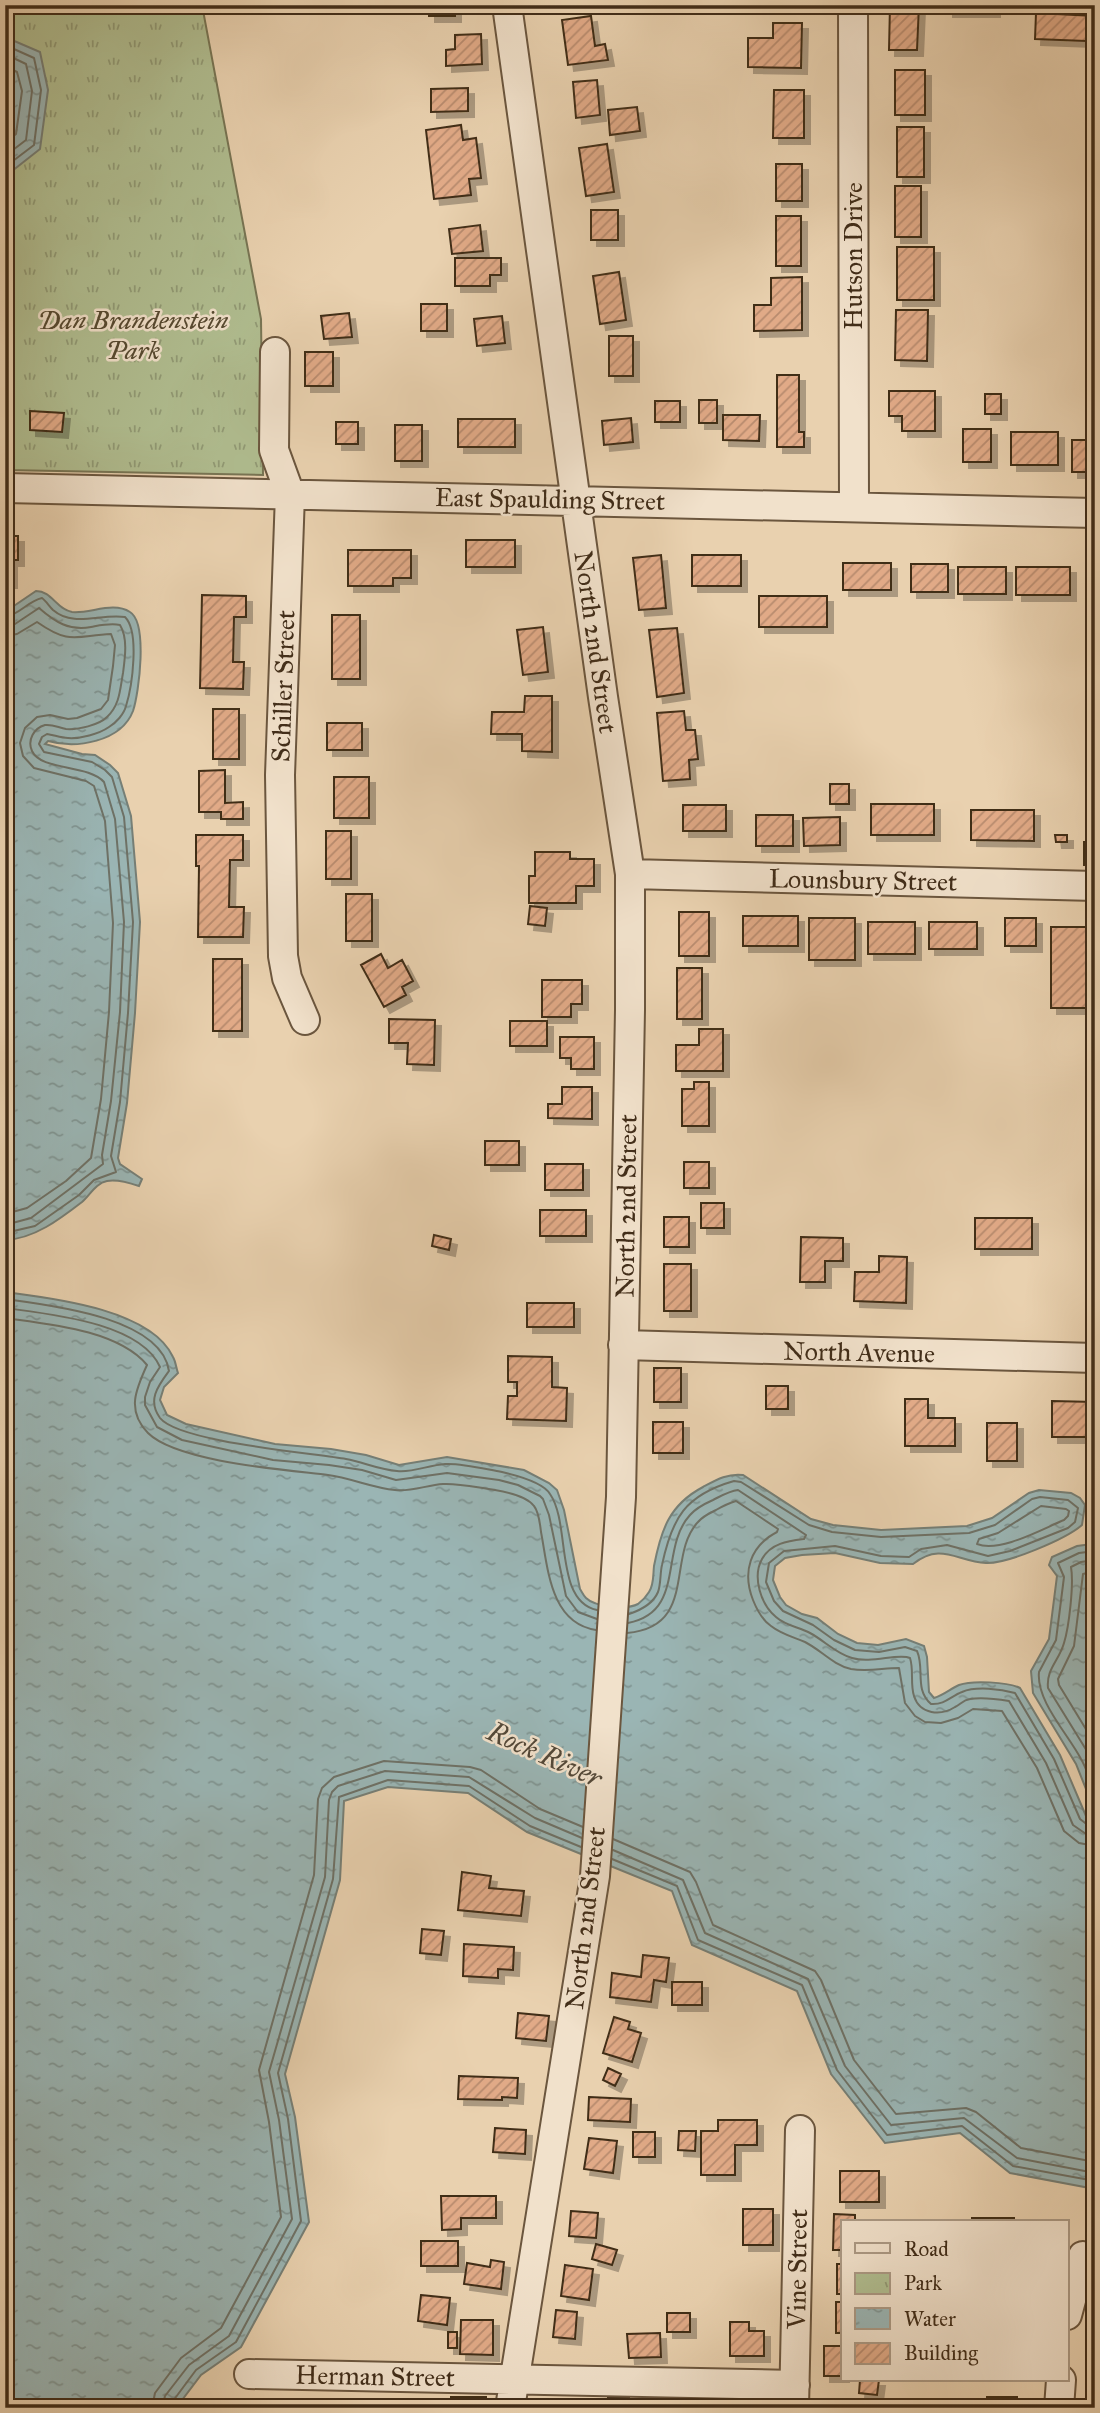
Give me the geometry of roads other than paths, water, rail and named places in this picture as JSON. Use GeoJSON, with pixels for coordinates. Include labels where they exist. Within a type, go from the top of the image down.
{"type":"FeatureCollection","features":[{"type":"Feature","properties":{"kind":"street","name":"North 2nd Street"},"geometry":{"type":"LineString","coordinates":[[506,5],[575,500],[631,874],[621,1497],[595,1876],[510,2408]]}},
{"type":"Feature","properties":{"kind":"street","name":"Hutson Drive"},"geometry":{"type":"LineString","coordinates":[[853,5],[854,506]]}},
{"type":"Feature","properties":{"kind":"street","name":"Schiller Street"},"geometry":{"type":"LineString","coordinates":[[275,352],[274,450],[290,494],[279,775],[284,956],[287,978],[305,1020]]}},
{"type":"Feature","properties":{"kind":"street","name":"East Spaulding Street"},"geometry":{"type":"LineString","coordinates":[[5,488],[1095,513]]}},
{"type":"Feature","properties":{"kind":"street","name":"Lounsbury Street"},"geometry":{"type":"LineString","coordinates":[[631,874],[1095,886]]}},
{"type":"Feature","properties":{"kind":"street","name":"North Avenue"},"geometry":{"type":"LineString","coordinates":[[623,1345],[1095,1358]]}},
{"type":"Feature","properties":{"kind":"street","name":"Vine Street"},"geometry":{"type":"LineString","coordinates":[[794,2397],[800,2130]]}},
{"type":"Feature","properties":{"kind":"street"},"geometry":{"type":"LineString","coordinates":[[1068,2311],[1083,2256]]}},
{"type":"Feature","properties":{"kind":"street","name":"Herman Street"},"geometry":{"type":"LineString","coordinates":[[248,2374],[514,2378],[794,2397]]}},
{"type":"Feature","properties":{"kind":"street"},"geometry":{"type":"LineString","coordinates":[[1059,2408],[1061,2382]]}},
{"type":"Feature","properties":{"kind":"water"},"geometry":{"type":"Polygon","coordinates":[[[5,37],[40,52],[48,90],[40,149],[7,175],[5,37]]]}},
{"type":"Feature","properties":{"kind":"water"},"geometry":{"type":"Polygon","coordinates":[[[36,591],[46,594],[72,612],[123,609],[136,619],[139,630],[138,689],[133,711],[127,722],[119,730],[96,741],[71,744],[48,741],[45,744],[95,755],[110,765],[118,773],[131,816],[140,922],[127,1103],[118,1158],[120,1164],[142,1179],[139,1186],[120,1181],[103,1182],[82,1202],[46,1227],[26,1236],[5,1240],[5,612],[36,591]]]}},
{"type":"Feature","properties":{"kind":"water","name":"Rock River"},"geometry":{"type":"Polygon","coordinates":[[[5,1292],[98,1309],[144,1327],[161,1341],[174,1359],[178,1373],[164,1387],[160,1400],[167,1415],[186,1424],[275,1444],[366,1455],[399,1465],[447,1457],[524,1470],[549,1483],[557,1490],[564,1510],[580,1589],[590,1601],[604,1605],[633,1606],[644,1599],[652,1586],[657,1553],[674,1510],[691,1494],[727,1476],[743,1475],[811,1519],[833,1525],[881,1530],[967,1526],[992,1518],[1029,1493],[1039,1490],[1071,1493],[1080,1498],[1085,1505],[1082,1525],[1050,1543],[1008,1559],[986,1563],[940,1553],[913,1564],[880,1563],[835,1553],[802,1555],[785,1558],[775,1566],[773,1580],[786,1605],[802,1614],[817,1618],[838,1634],[857,1643],[878,1645],[906,1639],[924,1646],[929,1692],[934,1698],[959,1685],[972,1683],[999,1683],[1020,1688],[1060,1755],[1086,1816],[1092,1820],[1095,1818],[1095,2189],[1010,2173],[960,2133],[885,2143],[831,2074],[797,1991],[692,1945],[672,1891],[527,1832],[468,1793],[388,1787],[344,1801],[340,1880],[285,2074],[295,2117],[309,2222],[241,2347],[201,2375],[176,2408],[5,2408],[5,1292]]]}},
{"type":"Feature","properties":{"kind":"water"},"geometry":{"type":"Polygon","coordinates":[[[1095,1545],[1095,1803],[1076,1764],[1033,1693],[1031,1671],[1049,1639],[1057,1576],[1049,1565],[1052,1557],[1077,1546],[1095,1545]]]}},
{"type":"Feature","properties":{"kind":"park label","name":"Dan Brandenstein Park"},"geometry":{"type":"Point","coordinates":[133,335]}}]}
